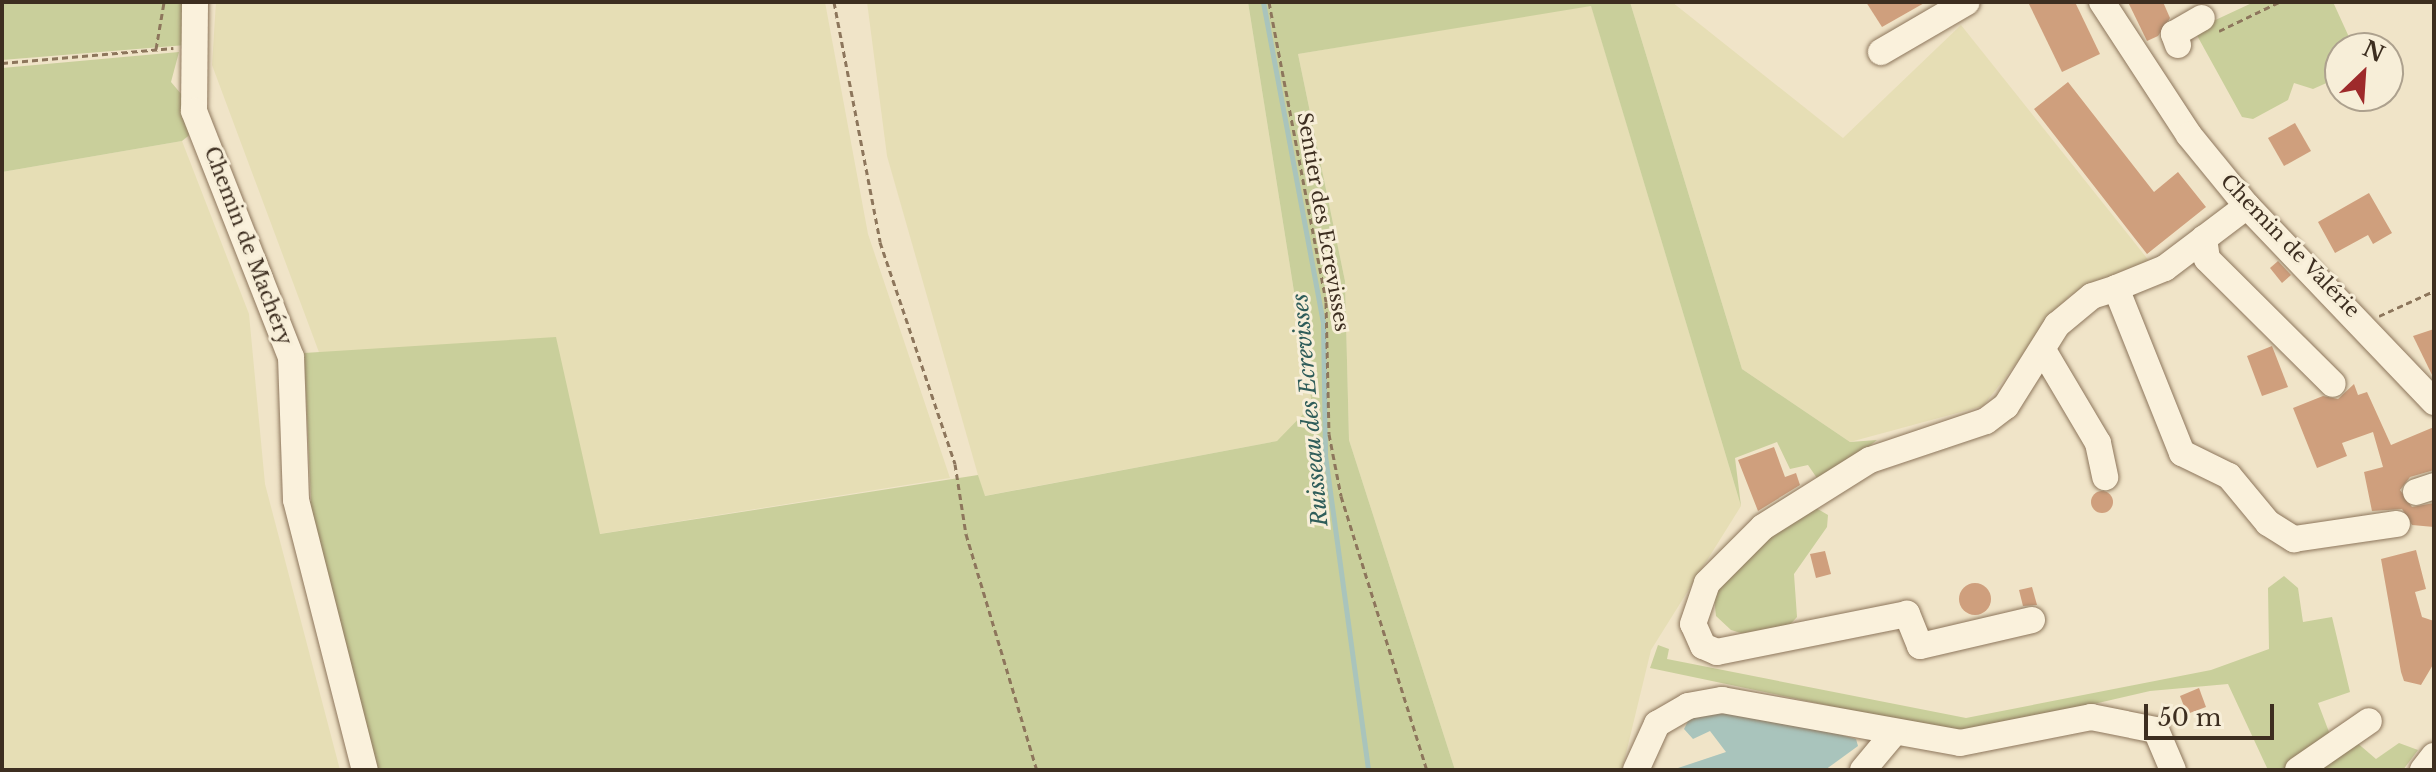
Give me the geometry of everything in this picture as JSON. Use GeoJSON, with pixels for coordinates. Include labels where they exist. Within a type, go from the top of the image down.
{"type":"FeatureCollection","features":[{"type":"Feature","properties":{"kind":"street","name":"Chemin de Machéry"},"geometry":{"type":"LineString","coordinates":[[195,2],[192,46],[194,111],[291,357],[296,500],[365,770]]}},
{"type":"Feature","properties":{"kind":"street"},"geometry":{"type":"LineString","coordinates":[[1881,52],[1967,2]]}},
{"type":"Feature","properties":{"kind":"street","name":"Chemin de Valérie"},"geometry":{"type":"LineString","coordinates":[[2102,2],[2189,135],[2247,206],[2367,325],[2434,402]]}},
{"type":"Feature","properties":{"kind":"street"},"geometry":{"type":"LineString","coordinates":[[2178,45],[2174,34],[2198,20]]}},
{"type":"Feature","properties":{"kind":"street"},"geometry":{"type":"LineString","coordinates":[[2032,620],[1920,646],[1907,614],[1717,652],[1703,646],[1693,624],[1707,583],[1763,527],[1870,460],[1986,421],[2006,406],[2075,306],[2165,268],[2247,206]]}},
{"type":"Feature","properties":{"kind":"street"},"geometry":{"type":"LineString","coordinates":[[2204,238],[2207,259],[2333,384]]}},
{"type":"Feature","properties":{"kind":"street"},"geometry":{"type":"LineString","coordinates":[[2116,288],[2182,453],[2229,476],[2268,523],[2294,539],[2397,524]]}},
{"type":"Feature","properties":{"kind":"street"},"geometry":{"type":"LineString","coordinates":[[2043,350],[2098,443],[2105,477]]}},
{"type":"Feature","properties":{"kind":"street"},"geometry":{"type":"LineString","coordinates":[[1636,770],[1657,724],[1712,700],[1894,733],[1976,742],[2086,716],[2156,730],[2173,770]]}},
{"type":"Feature","properties":{"kind":"street"},"geometry":{"type":"LineString","coordinates":[[2298,770],[2369,721]]}},
{"type":"Feature","properties":{"kind":"street"},"geometry":{"type":"LineString","coordinates":[[1863,770],[1894,733]]}},
{"type":"Feature","properties":{"kind":"street"},"geometry":{"type":"LineString","coordinates":[[2423,770],[2434,756]]}},
{"type":"Feature","properties":{"kind":"path"},"geometry":{"type":"LineString","coordinates":[[156,49],[164,2]]}},
{"type":"Feature","properties":{"kind":"path"},"geometry":{"type":"LineString","coordinates":[[834,2],[880,242],[955,464],[996,644],[1037,770]]}},
{"type":"Feature","properties":{"kind":"path","name":"Sentier des Ecrevisses"},"geometry":{"type":"LineString","coordinates":[[1269,2],[1326,302],[1338,483],[1427,770]]}},
{"type":"Feature","properties":{"kind":"path"},"geometry":{"type":"LineString","coordinates":[[2198,20],[2203,38],[2279,2]]}},
{"type":"Feature","properties":{"kind":"path"},"geometry":{"type":"LineString","coordinates":[[2,63],[192,46]]}},
{"type":"Feature","properties":{"kind":"path"},"geometry":{"type":"LineString","coordinates":[[2367,325],[2434,291]]}},
{"type":"Feature","properties":{"kind":"shaded area"},"geometry":{"type":"Polygon","coordinates":[[[216,2],[825,2],[868,234],[950,478],[599,534],[555,338],[320,355],[212,65],[216,2]]]}},
{"type":"Feature","properties":{"kind":"shaded area"},"geometry":{"type":"Polygon","coordinates":[[[867,2],[1248,2],[1312,405],[1300,424],[1277,441],[984,496],[887,156],[867,2]]]}},
{"type":"Feature","properties":{"kind":"shaded area"},"geometry":{"type":"Polygon","coordinates":[[[1630,2],[1672,2],[1843,138],[1961,25],[2150,262],[2069,296],[1983,406],[1850,442],[1742,369],[1630,2]]]}},
{"type":"Feature","properties":{"kind":"shaded area"},"geometry":{"type":"Polygon","coordinates":[[[1591,5],[1741,506],[1651,650],[1622,770],[1455,770],[1349,440],[1345,281],[1298,54],[1591,5]]]}},
{"type":"Feature","properties":{"kind":"shaded area"},"geometry":{"type":"Polygon","coordinates":[[[182,141],[249,314],[265,484],[340,770],[2,770],[2,172],[182,141]]]}},
{"type":"Feature","properties":{"kind":"green space"},"geometry":{"type":"Polygon","coordinates":[[[2,2],[191,2],[186,45],[2,60],[2,2]]]}},
{"type":"Feature","properties":{"kind":"green space"},"geometry":{"type":"Polygon","coordinates":[[[1248,2],[1630,2],[1742,369],[1850,442],[1877,440],[1821,484],[1808,465],[1790,469],[1777,442],[1735,458],[1741,506],[1591,6],[1298,54],[1345,281],[1349,440],[1455,770],[370,770],[301,504],[311,501],[304,353],[556,337],[600,534],[978,475],[985,496],[1277,441],[1312,405],[1248,2]]]}},
{"type":"Feature","properties":{"kind":"green space"},"geometry":{"type":"Polygon","coordinates":[[[2254,2],[2333,2],[2347,32],[2324,32],[2324,84],[2313,89],[2294,83],[2288,100],[2253,119],[2242,117],[2194,30],[2254,2]]]}},
{"type":"Feature","properties":{"kind":"green space"},"geometry":{"type":"Polygon","coordinates":[[[179,52],[171,82],[182,95],[192,133],[182,141],[2,172],[2,68],[179,52]]]}},
{"type":"Feature","properties":{"kind":"green space"},"geometry":{"type":"Polygon","coordinates":[[[1816,508],[1828,515],[1827,527],[1794,574],[1797,617],[1784,631],[1754,637],[1731,630],[1716,616],[1713,588],[1732,562],[1816,508]]]}},
{"type":"Feature","properties":{"kind":"green space"},"geometry":{"type":"Polygon","coordinates":[[[2284,576],[2298,588],[2303,622],[2332,617],[2350,692],[2318,703],[2337,753],[2355,741],[2376,759],[2399,743],[2418,750],[2403,770],[2268,770],[2228,684],[2150,691],[1964,734],[1650,668],[1658,645],[1669,649],[1667,659],[1966,718],[2211,670],[2269,649],[2268,588],[2284,576]]]}},
{"type":"Feature","properties":{"kind":"water"},"geometry":{"type":"Polygon","coordinates":[[[1713,710],[1828,731],[1856,739],[1858,746],[1825,770],[1672,770],[1726,752],[1710,731],[1693,739],[1684,729],[1690,717],[1713,710]]]}},
{"type":"Feature","properties":{"kind":"building"},"geometry":{"type":"Polygon","coordinates":[[[1866,2],[1926,2],[1882,27],[1866,2]]]}},
{"type":"Feature","properties":{"kind":"building"},"geometry":{"type":"Polygon","coordinates":[[[2028,2],[2075,2],[2100,54],[2062,72],[2028,2]]]}},
{"type":"Feature","properties":{"kind":"building"},"geometry":{"type":"Polygon","coordinates":[[[2128,2],[2163,2],[2170,18],[2158,36],[2147,41],[2128,2]]]}},
{"type":"Feature","properties":{"kind":"building"},"geometry":{"type":"Polygon","coordinates":[[[2068,82],[2154,192],[2178,172],[2206,207],[2147,254],[2034,109],[2068,82]]]}},
{"type":"Feature","properties":{"kind":"building"},"geometry":{"type":"Polygon","coordinates":[[[2295,123],[2311,151],[2284,166],[2268,138],[2295,123]]]}},
{"type":"Feature","properties":{"kind":"building"},"geometry":{"type":"Polygon","coordinates":[[[2369,193],[2392,233],[2373,244],[2368,235],[2335,253],[2318,222],[2369,193]]]}},
{"type":"Feature","properties":{"kind":"building"},"geometry":{"type":"Polygon","coordinates":[[[2278,261],[2291,275],[2282,283],[2270,268],[2278,261]]]}},
{"type":"Feature","properties":{"kind":"building"},"geometry":{"type":"Polygon","coordinates":[[[2434,329],[2434,379],[2413,336],[2434,329]]]}},
{"type":"Feature","properties":{"kind":"building"},"geometry":{"type":"Polygon","coordinates":[[[2272,346],[2288,387],[2262,396],[2247,356],[2272,346]]]}},
{"type":"Feature","properties":{"kind":"building"},"geometry":{"type":"Polygon","coordinates":[[[2354,384],[2358,395],[2367,392],[2391,445],[2434,427],[2434,470],[2410,477],[2400,490],[2412,507],[2434,503],[2434,527],[2412,525],[2402,509],[2372,511],[2364,472],[2383,467],[2373,432],[2342,443],[2347,456],[2317,468],[2293,408],[2323,396],[2338,399],[2354,384]]]}},
{"type":"Feature","properties":{"kind":"building"},"geometry":{"type":"Polygon","coordinates":[[[1774,447],[1785,477],[1796,473],[1800,485],[1758,511],[1738,460],[1774,447]]]}},
{"type":"Feature","properties":{"kind":"building"},"geometry":{"type":"Polygon","coordinates":[[[2102,491],[2110,494],[2113,502],[2110,510],[2102,513],[2094,510],[2091,502],[2094,494],[2102,491]]]}},
{"type":"Feature","properties":{"kind":"building"},"geometry":{"type":"Polygon","coordinates":[[[2416,550],[2426,589],[2415,592],[2422,617],[2434,621],[2434,663],[2421,685],[2404,681],[2401,672],[2381,559],[2416,550]]]}},
{"type":"Feature","properties":{"kind":"building"},"geometry":{"type":"Polygon","coordinates":[[[1825,551],[1831,574],[1816,578],[1810,554],[1825,551]]]}},
{"type":"Feature","properties":{"kind":"building"},"geometry":{"type":"Polygon","coordinates":[[[1975,583],[1987,587],[1991,599],[1987,611],[1975,615],[1963,611],[1959,599],[1963,587],[1975,583]]]}},
{"type":"Feature","properties":{"kind":"building"},"geometry":{"type":"Polygon","coordinates":[[[2032,587],[2037,605],[2023,606],[2019,590],[2032,587]]]}},
{"type":"Feature","properties":{"kind":"building"},"geometry":{"type":"Polygon","coordinates":[[[2199,688],[2206,707],[2187,714],[2180,696],[2199,688]]]}},
{"type":"Feature","properties":{"kind":"waterway","name":"Ruisseau des Ecrevisses"},"geometry":{"type":"LineString","coordinates":[[1263,2],[1323,323],[1325,455],[1368,770]]}}]}
